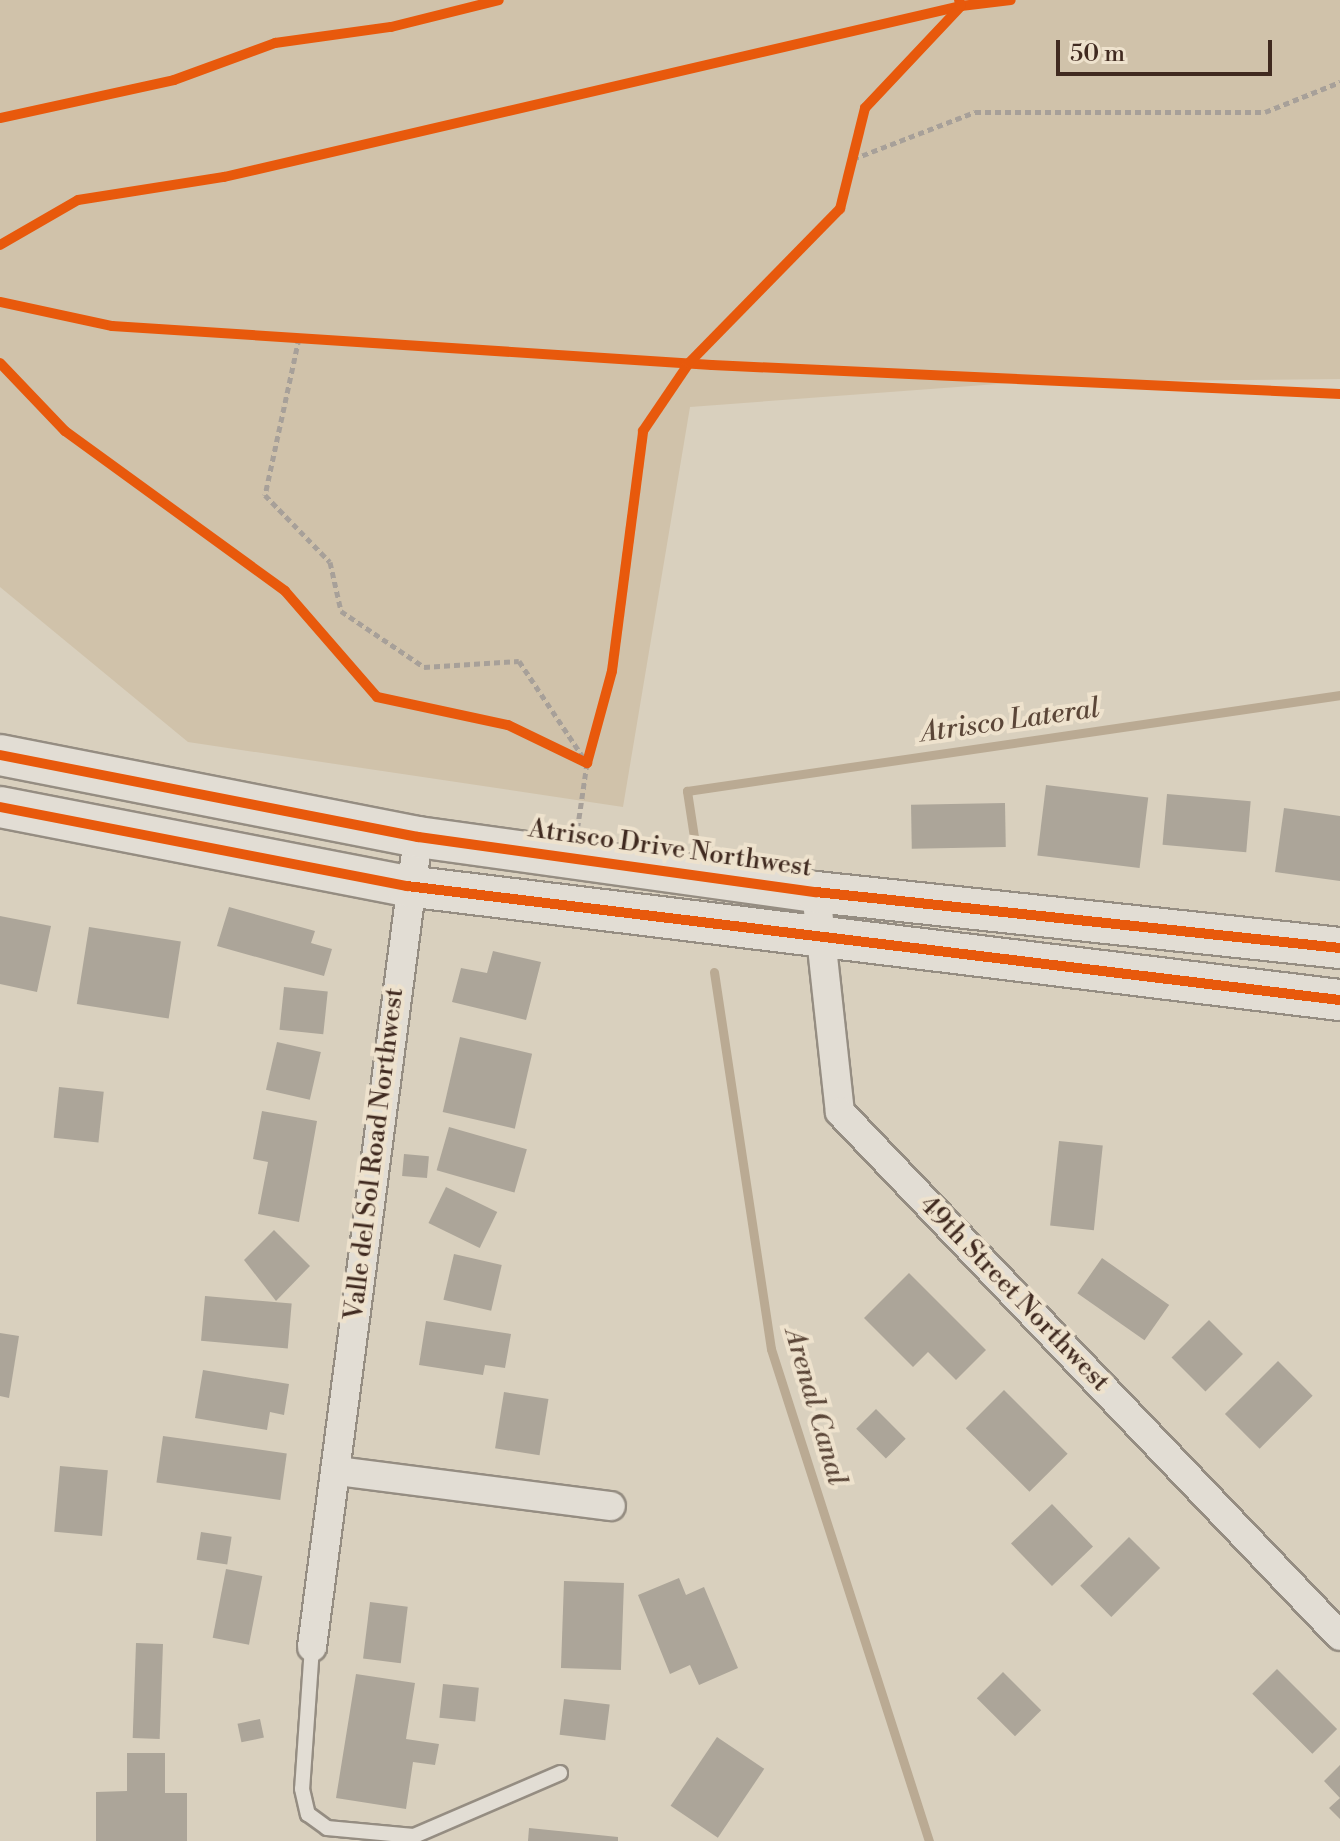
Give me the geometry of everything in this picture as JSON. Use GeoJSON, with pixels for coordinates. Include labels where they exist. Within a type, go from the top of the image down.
{"type":"FeatureCollection","features":[{"type":"Feature","properties":{"kind":"main road","name":"Atrisco Drive Northwest"},"geometry":{"type":"LineString","coordinates":[[0,755],[418,837],[816,892],[1340,948]]}},
{"type":"Feature","properties":{"kind":"main road"},"geometry":{"type":"LineString","coordinates":[[0,807],[407,886],[818,940],[1340,1000]]}},
{"type":"Feature","properties":{"kind":"street","name":"Valle del Sol Road Northwest"},"geometry":{"type":"LineString","coordinates":[[312,1647],[337,1471],[407,886],[418,837]]}},
{"type":"Feature","properties":{"kind":"street","name":"49th Street Northwest"},"geometry":{"type":"LineString","coordinates":[[816,892],[818,940],[840,1112],[1340,1636]]}},
{"type":"Feature","properties":{"kind":"street"},"geometry":{"type":"LineString","coordinates":[[337,1471],[611,1506]]}},
{"type":"Feature","properties":{"kind":"lane"},"geometry":{"type":"LineString","coordinates":[[312,1647],[302,1789],[308,1814],[327,1828],[414,1836],[560,1773]]}},
{"type":"Feature","properties":{"kind":"path"},"geometry":{"type":"LineString","coordinates":[[0,118],[174,80],[275,43],[391,27],[499,0]]}},
{"type":"Feature","properties":{"kind":"path"},"geometry":{"type":"LineString","coordinates":[[0,245],[78,200],[224,177],[960,3],[1011,0]]}},
{"type":"Feature","properties":{"kind":"path"},"geometry":{"type":"LineString","coordinates":[[576,838],[587,763],[612,671],[643,431],[689,363],[840,209],[865,108],[960,3]]}},
{"type":"Feature","properties":{"kind":"path"},"geometry":{"type":"LineString","coordinates":[[852,159],[975,112],[1265,112],[1340,82]]}},
{"type":"Feature","properties":{"kind":"path"},"geometry":{"type":"LineString","coordinates":[[0,302],[112,326],[689,363],[1340,394]]}},
{"type":"Feature","properties":{"kind":"path"},"geometry":{"type":"LineString","coordinates":[[299,338],[265,495],[330,562],[341,611],[424,667],[519,661],[587,763]]}},
{"type":"Feature","properties":{"kind":"path"},"geometry":{"type":"LineString","coordinates":[[0,363],[65,431],[285,591],[377,697],[508,725],[587,763]]}},
{"type":"Feature","properties":{"kind":"shaded area"},"geometry":{"type":"Polygon","coordinates":[[[0,0],[1340,0],[1340,379],[1024,382],[690,407],[623,807],[188,742],[0,587],[0,0]]]}},
{"type":"Feature","properties":{"kind":"building"},"geometry":{"type":"Polygon","coordinates":[[[1046,785],[1148,798],[1140,868],[1037,855],[1046,785]]]}},
{"type":"Feature","properties":{"kind":"building"},"geometry":{"type":"Polygon","coordinates":[[[1167,794],[1251,801],[1246,852],[1163,845],[1167,794]]]}},
{"type":"Feature","properties":{"kind":"building"},"geometry":{"type":"Polygon","coordinates":[[[1005,803],[1006,847],[912,849],[911,805],[1005,803]]]}},
{"type":"Feature","properties":{"kind":"building"},"geometry":{"type":"Polygon","coordinates":[[[1284,808],[1340,816],[1340,881],[1275,872],[1284,808]]]}},
{"type":"Feature","properties":{"kind":"building"},"geometry":{"type":"Polygon","coordinates":[[[229,907],[315,931],[311,943],[332,949],[324,976],[217,946],[229,907]]]}},
{"type":"Feature","properties":{"kind":"building"},"geometry":{"type":"Polygon","coordinates":[[[0,916],[51,926],[37,992],[0,984],[0,916]]]}},
{"type":"Feature","properties":{"kind":"building"},"geometry":{"type":"Polygon","coordinates":[[[89,927],[181,942],[169,1019],[77,1004],[89,927]]]}},
{"type":"Feature","properties":{"kind":"building"},"geometry":{"type":"Polygon","coordinates":[[[493,951],[541,962],[526,1020],[452,1002],[461,968],[487,973],[493,951]]]}},
{"type":"Feature","properties":{"kind":"building"},"geometry":{"type":"Polygon","coordinates":[[[284,987],[328,992],[323,1034],[280,1030],[284,987]]]}},
{"type":"Feature","properties":{"kind":"building"},"geometry":{"type":"Polygon","coordinates":[[[460,1037],[532,1054],[515,1129],[443,1112],[460,1037]]]}},
{"type":"Feature","properties":{"kind":"building"},"geometry":{"type":"Polygon","coordinates":[[[277,1042],[321,1052],[310,1100],[266,1090],[277,1042]]]}},
{"type":"Feature","properties":{"kind":"building"},"geometry":{"type":"Polygon","coordinates":[[[59,1087],[104,1092],[98,1142],[54,1138],[59,1087]]]}},
{"type":"Feature","properties":{"kind":"building"},"geometry":{"type":"Polygon","coordinates":[[[262,1111],[317,1121],[299,1222],[258,1214],[268,1162],[253,1159],[262,1111]]]}},
{"type":"Feature","properties":{"kind":"building"},"geometry":{"type":"Polygon","coordinates":[[[449,1127],[527,1149],[514,1193],[437,1170],[449,1127]]]}},
{"type":"Feature","properties":{"kind":"building"},"geometry":{"type":"Polygon","coordinates":[[[1059,1141],[1103,1146],[1094,1230],[1050,1226],[1059,1141]]]}},
{"type":"Feature","properties":{"kind":"building"},"geometry":{"type":"Polygon","coordinates":[[[404,1154],[429,1156],[427,1178],[402,1176],[404,1154]]]}},
{"type":"Feature","properties":{"kind":"building"},"geometry":{"type":"Polygon","coordinates":[[[446,1187],[497,1212],[480,1248],[428,1223],[446,1187]]]}},
{"type":"Feature","properties":{"kind":"building"},"geometry":{"type":"Polygon","coordinates":[[[274,1230],[310,1266],[276,1301],[244,1260],[274,1230]]]}},
{"type":"Feature","properties":{"kind":"building"},"geometry":{"type":"Polygon","coordinates":[[[454,1254],[502,1265],[491,1311],[443,1300],[454,1254]]]}},
{"type":"Feature","properties":{"kind":"building"},"geometry":{"type":"Polygon","coordinates":[[[1102,1258],[1169,1305],[1145,1340],[1077,1293],[1102,1258]]]}},
{"type":"Feature","properties":{"kind":"building"},"geometry":{"type":"Polygon","coordinates":[[[909,1273],[986,1350],[956,1380],[928,1352],[913,1367],[864,1318],[909,1273]]]}},
{"type":"Feature","properties":{"kind":"building"},"geometry":{"type":"Polygon","coordinates":[[[205,1296],[292,1304],[288,1348],[201,1341],[205,1296]]]}},
{"type":"Feature","properties":{"kind":"building"},"geometry":{"type":"Polygon","coordinates":[[[1209,1320],[1243,1354],[1205,1391],[1172,1357],[1209,1320]]]}},
{"type":"Feature","properties":{"kind":"building"},"geometry":{"type":"Polygon","coordinates":[[[426,1321],[511,1334],[505,1368],[485,1365],[483,1375],[419,1365],[426,1321]]]}},
{"type":"Feature","properties":{"kind":"building"},"geometry":{"type":"Polygon","coordinates":[[[0,1333],[19,1336],[9,1398],[0,1396],[0,1333]]]}},
{"type":"Feature","properties":{"kind":"building"},"geometry":{"type":"Polygon","coordinates":[[[1278,1361],[1313,1396],[1260,1449],[1225,1414],[1278,1361]]]}},
{"type":"Feature","properties":{"kind":"building"},"geometry":{"type":"Polygon","coordinates":[[[203,1370],[289,1384],[284,1415],[270,1412],[267,1430],[195,1418],[203,1370]]]}},
{"type":"Feature","properties":{"kind":"building"},"geometry":{"type":"Polygon","coordinates":[[[1004,1390],[1068,1454],[1029,1492],[966,1428],[1004,1390]]]}},
{"type":"Feature","properties":{"kind":"building"},"geometry":{"type":"Polygon","coordinates":[[[504,1392],[548,1399],[540,1455],[495,1448],[504,1392]]]}},
{"type":"Feature","properties":{"kind":"building"},"geometry":{"type":"Polygon","coordinates":[[[876,1409],[906,1439],[886,1458],[856,1429],[876,1409]]]}},
{"type":"Feature","properties":{"kind":"building"},"geometry":{"type":"Polygon","coordinates":[[[163,1436],[287,1453],[280,1500],[156,1483],[163,1436]]]}},
{"type":"Feature","properties":{"kind":"building"},"geometry":{"type":"Polygon","coordinates":[[[60,1466],[108,1470],[102,1536],[54,1532],[60,1466]]]}},
{"type":"Feature","properties":{"kind":"building"},"geometry":{"type":"Polygon","coordinates":[[[1052,1504],[1093,1546],[1052,1586],[1011,1544],[1052,1504]]]}},
{"type":"Feature","properties":{"kind":"building"},"geometry":{"type":"Polygon","coordinates":[[[201,1532],[232,1537],[227,1565],[197,1560],[201,1532]]]}},
{"type":"Feature","properties":{"kind":"building"},"geometry":{"type":"Polygon","coordinates":[[[1129,1537],[1160,1568],[1111,1617],[1080,1586],[1129,1537]]]}},
{"type":"Feature","properties":{"kind":"building"},"geometry":{"type":"Polygon","coordinates":[[[226,1569],[262,1576],[249,1645],[213,1638],[226,1569]]]}},
{"type":"Feature","properties":{"kind":"building"},"geometry":{"type":"Polygon","coordinates":[[[679,1578],[686,1595],[704,1587],[738,1668],[699,1685],[690,1665],[670,1674],[638,1595],[679,1578]]]}},
{"type":"Feature","properties":{"kind":"building"},"geometry":{"type":"Polygon","coordinates":[[[564,1581],[624,1583],[621,1670],[561,1668],[564,1581]]]}},
{"type":"Feature","properties":{"kind":"building"},"geometry":{"type":"Polygon","coordinates":[[[370,1602],[408,1607],[401,1663],[363,1659],[370,1602]]]}},
{"type":"Feature","properties":{"kind":"building"},"geometry":{"type":"Polygon","coordinates":[[[136,1643],[163,1644],[160,1739],[133,1738],[136,1643]]]}},
{"type":"Feature","properties":{"kind":"building"},"geometry":{"type":"Polygon","coordinates":[[[1277,1669],[1337,1729],[1312,1754],[1252,1694],[1277,1669]]]}},
{"type":"Feature","properties":{"kind":"building"},"geometry":{"type":"Polygon","coordinates":[[[1003,1672],[1041,1710],[1015,1736],[977,1698],[1003,1672]]]}},
{"type":"Feature","properties":{"kind":"building"},"geometry":{"type":"Polygon","coordinates":[[[356,1674],[415,1683],[406,1739],[439,1744],[435,1765],[413,1762],[406,1809],[336,1798],[356,1674]]]}},
{"type":"Feature","properties":{"kind":"building"},"geometry":{"type":"Polygon","coordinates":[[[443,1684],[479,1688],[475,1722],[439,1718],[443,1684]]]}},
{"type":"Feature","properties":{"kind":"building"},"geometry":{"type":"Polygon","coordinates":[[[564,1699],[610,1705],[605,1740],[560,1735],[564,1699]]]}},
{"type":"Feature","properties":{"kind":"building"},"geometry":{"type":"Polygon","coordinates":[[[260,1719],[264,1738],[241,1742],[238,1724],[260,1719]]]}},
{"type":"Feature","properties":{"kind":"building"},"geometry":{"type":"Polygon","coordinates":[[[717,1737],[764,1769],[718,1838],[671,1806],[717,1737]]]}},
{"type":"Feature","properties":{"kind":"building"},"geometry":{"type":"Polygon","coordinates":[[[127,1753],[165,1753],[165,1793],[187,1793],[187,1841],[96,1841],[96,1792],[127,1791],[127,1753]]]}},
{"type":"Feature","properties":{"kind":"building"},"geometry":{"type":"Polygon","coordinates":[[[1340,1765],[1340,1798],[1324,1781],[1340,1765]]]}},
{"type":"Feature","properties":{"kind":"building"},"geometry":{"type":"Polygon","coordinates":[[[1340,1798],[1340,1819],[1329,1808],[1340,1798]]]}},
{"type":"Feature","properties":{"kind":"building"},"geometry":{"type":"Polygon","coordinates":[[[529,1828],[618,1837],[618,1841],[528,1841],[529,1828]]]}},
{"type":"Feature","properties":{"kind":"waterway","name":"Atrisco Lateral"},"geometry":{"type":"LineString","coordinates":[[696,850],[687,791],[1340,695]]}},
{"type":"Feature","properties":{"kind":"waterway","name":"Arenal Canal"},"geometry":{"type":"LineString","coordinates":[[714,972],[771,1349],[929,1841]]}},
{"type":"Feature","properties":{"kind":"cycle path"},"geometry":{"type":"LineString","coordinates":[[0,118],[174,80],[275,43],[391,27],[499,0]]}},
{"type":"Feature","properties":{"kind":"cycle path"},"geometry":{"type":"LineString","coordinates":[[0,363],[65,431],[285,591],[377,697],[508,725],[587,763],[612,671],[643,431],[689,363],[840,209],[865,108],[961,6],[959,0]]}},
{"type":"Feature","properties":{"kind":"cycle path"},"geometry":{"type":"LineString","coordinates":[[0,245],[78,200],[224,177],[961,6],[1011,0]]}},
{"type":"Feature","properties":{"kind":"cycle path"},"geometry":{"type":"LineString","coordinates":[[0,302],[112,326],[712,365],[1340,394]]}},
{"type":"Feature","properties":{"kind":"cycle path"},"geometry":{"type":"LineString","coordinates":[[0,755],[418,837],[816,892],[1340,948]]}},
{"type":"Feature","properties":{"kind":"cycle path"},"geometry":{"type":"LineString","coordinates":[[0,807],[407,886],[1340,1000]]}}]}
